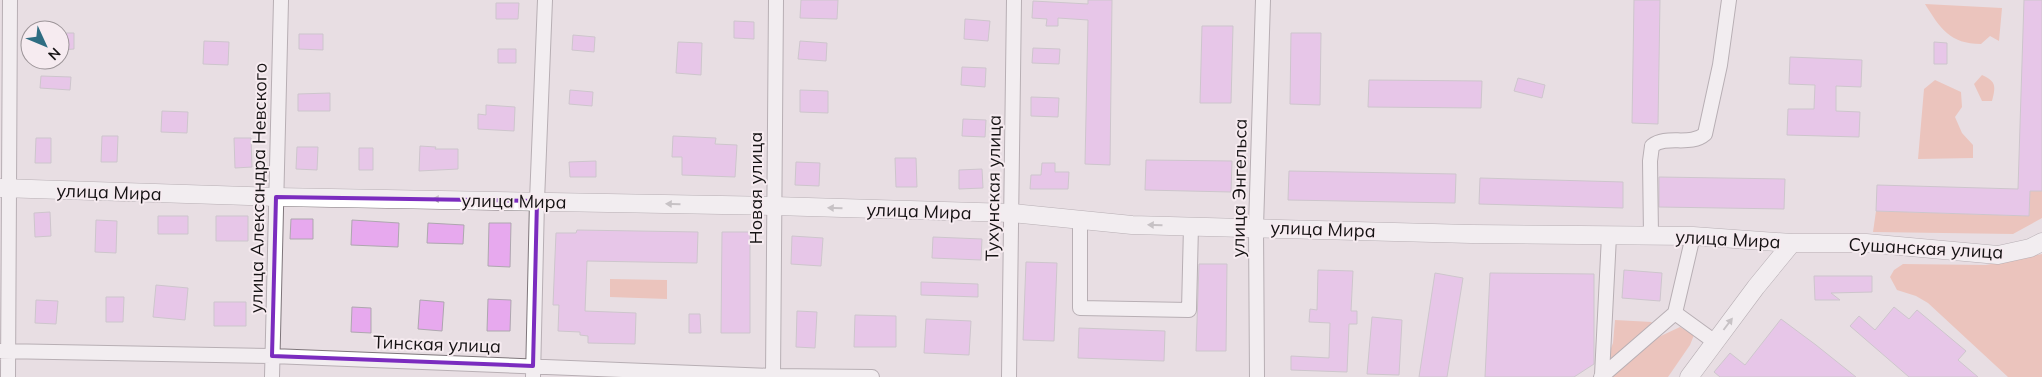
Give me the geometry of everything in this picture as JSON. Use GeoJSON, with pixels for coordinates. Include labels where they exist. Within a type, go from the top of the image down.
{"type":"FeatureCollection","features":[{"type":"Feature","properties":{"kind":"main road","name":"улица Мира"},"geometry":{"type":"LineString","coordinates":[[4,188],[276,198],[537,200],[1012,213],[1080,221],[1191,226],[1471,234],[1693,236],[1837,244]]}},
{"type":"Feature","properties":{"kind":"main road","name":"Сушанская улица"},"geometry":{"type":"LineString","coordinates":[[1837,244],[1866,243],[1998,255],[2030,248],[2042,242]]}},
{"type":"Feature","properties":{"kind":"main road"},"geometry":{"type":"LineString","coordinates":[[1689,377],[1756,286],[1792,243]]}},
{"type":"Feature","properties":{"kind":"street"},"geometry":{"type":"LineString","coordinates":[[8,377],[4,351],[4,188],[10,0]]}},
{"type":"Feature","properties":{"kind":"street","name":"улица Александра Невского"},"geometry":{"type":"LineString","coordinates":[[272,377],[281,0]]}},
{"type":"Feature","properties":{"kind":"street"},"geometry":{"type":"LineString","coordinates":[[533,372],[537,200],[545,0]]}},
{"type":"Feature","properties":{"kind":"street","name":"Новая улица"},"geometry":{"type":"LineString","coordinates":[[773,376],[776,0]]}},
{"type":"Feature","properties":{"kind":"street","name":"Тухунская улица"},"geometry":{"type":"LineString","coordinates":[[1009,377],[1014,0]]}},
{"type":"Feature","properties":{"kind":"street","name":"улица Энгельса"},"geometry":{"type":"LineString","coordinates":[[1257,377],[1256,227],[1263,0]]}},
{"type":"Feature","properties":{"kind":"street"},"geometry":{"type":"LineString","coordinates":[[1651,236],[1650,161],[1652,146],[1658,141],[1699,140],[1705,134],[1720,65],[1730,0]]}},
{"type":"Feature","properties":{"kind":"street"},"geometry":{"type":"LineString","coordinates":[[1080,221],[1080,308],[1189,310],[1191,226]]}},
{"type":"Feature","properties":{"kind":"street"},"geometry":{"type":"LineString","coordinates":[[1602,376],[1609,236]]}},
{"type":"Feature","properties":{"kind":"street"},"geometry":{"type":"LineString","coordinates":[[1602,376],[1675,313],[1693,236]]}},
{"type":"Feature","properties":{"kind":"street"},"geometry":{"type":"LineString","coordinates":[[1675,313],[1715,342]]}},
{"type":"Feature","properties":{"kind":"street","name":"Тинская улица"},"geometry":{"type":"LineString","coordinates":[[4,351],[272,356],[533,372],[872,377]]}},
{"type":"Feature","properties":{"kind":"highlighted area"},"geometry":{"type":"Polygon","coordinates":[[[276,197],[537,201],[533,366],[272,356],[276,197]]]}},
{"type":"Feature","properties":{"kind":"shaded area"},"geometry":{"type":"Polygon","coordinates":[[[1925,4],[2002,8],[1999,41],[1990,36],[1981,44],[1954,38],[1941,27],[1925,4]]]}},
{"type":"Feature","properties":{"kind":"shaded area"},"geometry":{"type":"Polygon","coordinates":[[[1982,75],[1990,79],[1994,85],[1992,101],[1982,101],[1974,84],[1982,75]]]}},
{"type":"Feature","properties":{"kind":"shaded area"},"geometry":{"type":"Polygon","coordinates":[[[1935,80],[1961,92],[1962,107],[1955,117],[1962,133],[1973,145],[1973,158],[1918,159],[1924,89],[1935,80]]]}},
{"type":"Feature","properties":{"kind":"shaded area"},"geometry":{"type":"Polygon","coordinates":[[[2030,191],[2042,191],[2042,218],[2013,234],[1873,232],[1876,211],[2029,216],[2030,191]]]}},
{"type":"Feature","properties":{"kind":"shaded area"},"geometry":{"type":"Polygon","coordinates":[[[2042,254],[2042,377],[2008,377],[1928,303],[1916,296],[1897,290],[1890,277],[1894,270],[1903,264],[1986,265],[2042,254]]]}},
{"type":"Feature","properties":{"kind":"shaded area"},"geometry":{"type":"Polygon","coordinates":[[[610,279],[667,280],[667,299],[610,297],[610,279]]]}},
{"type":"Feature","properties":{"kind":"shaded area"},"geometry":{"type":"Polygon","coordinates":[[[1615,320],[1652,322],[1644,333],[1605,364],[1613,343],[1615,320]]]}},
{"type":"Feature","properties":{"kind":"shaded area"},"geometry":{"type":"Polygon","coordinates":[[[1680,327],[1694,335],[1690,345],[1668,377],[1608,377],[1650,341],[1680,327]]]}},
{"type":"Feature","properties":{"kind":"building"},"geometry":{"type":"Polygon","coordinates":[[[801,0],[838,0],[837,19],[800,18],[801,0]]]}},
{"type":"Feature","properties":{"kind":"building"},"geometry":{"type":"Polygon","coordinates":[[[1088,0],[1112,0],[1110,165],[1085,164],[1088,20],[1058,18],[1058,26],[1046,26],[1047,19],[1032,18],[1033,1],[1088,4],[1088,0]]]}},
{"type":"Feature","properties":{"kind":"building"},"geometry":{"type":"Polygon","coordinates":[[[1634,0],[1660,0],[1658,124],[1632,123],[1634,0]]]}},
{"type":"Feature","properties":{"kind":"building"},"geometry":{"type":"Polygon","coordinates":[[[2024,0],[2042,0],[2042,191],[2030,191],[2029,216],[1876,211],[1877,185],[2018,189],[2024,0]]]}},
{"type":"Feature","properties":{"kind":"building"},"geometry":{"type":"Polygon","coordinates":[[[496,3],[519,3],[518,19],[496,19],[496,3]]]}},
{"type":"Feature","properties":{"kind":"building"},"geometry":{"type":"Polygon","coordinates":[[[965,19],[990,21],[988,41],[964,39],[965,19]]]}},
{"type":"Feature","properties":{"kind":"building"},"geometry":{"type":"Polygon","coordinates":[[[734,21],[754,22],[754,39],[734,38],[734,21]]]}},
{"type":"Feature","properties":{"kind":"building"},"geometry":{"type":"Polygon","coordinates":[[[1202,26],[1233,26],[1231,103],[1200,103],[1202,26]]]}},
{"type":"Feature","properties":{"kind":"building"},"geometry":{"type":"Polygon","coordinates":[[[70,33],[74,33],[74,49],[70,49],[70,33]]]}},
{"type":"Feature","properties":{"kind":"building"},"geometry":{"type":"Polygon","coordinates":[[[1291,33],[1321,33],[1320,105],[1290,104],[1291,33]]]}},
{"type":"Feature","properties":{"kind":"building"},"geometry":{"type":"Polygon","coordinates":[[[299,34],[323,34],[323,50],[299,49],[299,34]]]}},
{"type":"Feature","properties":{"kind":"building"},"geometry":{"type":"Polygon","coordinates":[[[573,35],[595,37],[594,52],[572,50],[573,35]]]}},
{"type":"Feature","properties":{"kind":"building"},"geometry":{"type":"Polygon","coordinates":[[[204,41],[229,42],[228,65],[203,64],[204,41]]]}},
{"type":"Feature","properties":{"kind":"building"},"geometry":{"type":"Polygon","coordinates":[[[800,41],[827,43],[826,61],[798,59],[800,41]]]}},
{"type":"Feature","properties":{"kind":"building"},"geometry":{"type":"Polygon","coordinates":[[[678,42],[702,43],[701,75],[676,73],[678,42]]]}},
{"type":"Feature","properties":{"kind":"building"},"geometry":{"type":"Polygon","coordinates":[[[1934,42],[1947,43],[1947,64],[1934,64],[1934,42]]]}},
{"type":"Feature","properties":{"kind":"building"},"geometry":{"type":"Polygon","coordinates":[[[1033,48],[1060,49],[1059,64],[1032,63],[1033,48]]]}},
{"type":"Feature","properties":{"kind":"building"},"geometry":{"type":"Polygon","coordinates":[[[498,49],[516,49],[516,63],[498,63],[498,49]]]}},
{"type":"Feature","properties":{"kind":"building"},"geometry":{"type":"Polygon","coordinates":[[[1790,57],[1862,60],[1861,87],[1836,86],[1836,111],[1860,112],[1859,137],[1787,135],[1788,109],[1814,109],[1815,85],[1789,84],[1790,57]]]}},
{"type":"Feature","properties":{"kind":"building"},"geometry":{"type":"Polygon","coordinates":[[[962,67],[986,68],[985,87],[961,85],[962,67]]]}},
{"type":"Feature","properties":{"kind":"building"},"geometry":{"type":"Polygon","coordinates":[[[41,76],[71,77],[70,90],[40,88],[41,76]]]}},
{"type":"Feature","properties":{"kind":"building"},"geometry":{"type":"Polygon","coordinates":[[[1518,78],[1545,85],[1542,98],[1514,91],[1518,78]]]}},
{"type":"Feature","properties":{"kind":"building"},"geometry":{"type":"Polygon","coordinates":[[[1369,80],[1482,81],[1481,108],[1368,107],[1369,80]]]}},
{"type":"Feature","properties":{"kind":"building"},"geometry":{"type":"Polygon","coordinates":[[[570,90],[593,92],[592,106],[569,104],[570,90]]]}},
{"type":"Feature","properties":{"kind":"building"},"geometry":{"type":"Polygon","coordinates":[[[800,90],[828,91],[828,113],[800,112],[800,90]]]}},
{"type":"Feature","properties":{"kind":"building"},"geometry":{"type":"Polygon","coordinates":[[[330,93],[330,111],[298,111],[298,94],[330,93]]]}},
{"type":"Feature","properties":{"kind":"building"},"geometry":{"type":"Polygon","coordinates":[[[1031,97],[1059,98],[1058,117],[1031,116],[1031,97]]]}},
{"type":"Feature","properties":{"kind":"building"},"geometry":{"type":"Polygon","coordinates":[[[486,105],[515,107],[514,131],[478,129],[478,114],[486,115],[486,105]]]}},
{"type":"Feature","properties":{"kind":"building"},"geometry":{"type":"Polygon","coordinates":[[[162,111],[188,112],[187,133],[161,132],[162,111]]]}},
{"type":"Feature","properties":{"kind":"building"},"geometry":{"type":"Polygon","coordinates":[[[963,119],[986,120],[985,137],[962,136],[963,119]]]}},
{"type":"Feature","properties":{"kind":"building"},"geometry":{"type":"Polygon","coordinates":[[[102,136],[118,136],[117,162],[101,162],[102,136]]]}},
{"type":"Feature","properties":{"kind":"building"},"geometry":{"type":"Polygon","coordinates":[[[673,136],[716,138],[715,144],[737,145],[735,177],[682,175],[682,157],[672,157],[673,136]]]}},
{"type":"Feature","properties":{"kind":"building"},"geometry":{"type":"Polygon","coordinates":[[[36,138],[51,138],[51,163],[35,163],[36,138]]]}},
{"type":"Feature","properties":{"kind":"building"},"geometry":{"type":"Polygon","coordinates":[[[234,138],[251,138],[252,167],[235,168],[234,138]]]}},
{"type":"Feature","properties":{"kind":"building"},"geometry":{"type":"Polygon","coordinates":[[[420,146],[436,147],[435,149],[458,149],[458,169],[419,171],[420,146]]]}},
{"type":"Feature","properties":{"kind":"building"},"geometry":{"type":"Polygon","coordinates":[[[297,147],[318,147],[317,170],[296,169],[297,147]]]}},
{"type":"Feature","properties":{"kind":"building"},"geometry":{"type":"Polygon","coordinates":[[[359,148],[373,148],[373,170],[359,170],[359,148]]]}},
{"type":"Feature","properties":{"kind":"building"},"geometry":{"type":"Polygon","coordinates":[[[895,158],[916,158],[917,187],[896,187],[895,158]]]}},
{"type":"Feature","properties":{"kind":"building"},"geometry":{"type":"Polygon","coordinates":[[[1146,160],[1232,161],[1231,192],[1145,190],[1146,160]]]}},
{"type":"Feature","properties":{"kind":"building"},"geometry":{"type":"Polygon","coordinates":[[[596,161],[596,177],[570,177],[569,162],[596,161]]]}},
{"type":"Feature","properties":{"kind":"building"},"geometry":{"type":"Polygon","coordinates":[[[796,162],[820,163],[819,186],[795,185],[796,162]]]}},
{"type":"Feature","properties":{"kind":"building"},"geometry":{"type":"Polygon","coordinates":[[[1042,163],[1055,163],[1055,172],[1069,172],[1068,189],[1030,189],[1031,175],[1041,175],[1042,163]]]}},
{"type":"Feature","properties":{"kind":"building"},"geometry":{"type":"Polygon","coordinates":[[[982,169],[983,188],[959,189],[959,170],[982,169]]]}},
{"type":"Feature","properties":{"kind":"building"},"geometry":{"type":"Polygon","coordinates":[[[1289,171],[1456,174],[1455,203],[1288,200],[1289,171]]]}},
{"type":"Feature","properties":{"kind":"building"},"geometry":{"type":"Polygon","coordinates":[[[1659,177],[1785,179],[1784,209],[1659,207],[1659,177]]]}},
{"type":"Feature","properties":{"kind":"building"},"geometry":{"type":"Polygon","coordinates":[[[1480,178],[1623,182],[1623,208],[1479,204],[1480,178]]]}},
{"type":"Feature","properties":{"kind":"building"},"geometry":{"type":"Polygon","coordinates":[[[50,212],[51,236],[35,237],[34,213],[50,212]]]}},
{"type":"Feature","properties":{"kind":"building"},"geometry":{"type":"Polygon","coordinates":[[[158,216],[188,216],[188,234],[158,234],[158,216]]]}},
{"type":"Feature","properties":{"kind":"building"},"geometry":{"type":"Polygon","coordinates":[[[216,216],[248,216],[248,241],[216,241],[216,216]]]}},
{"type":"Feature","properties":{"kind":"building"},"geometry":{"type":"Polygon","coordinates":[[[291,219],[313,219],[313,239],[290,239],[291,219]]]}},
{"type":"Feature","properties":{"kind":"building"},"geometry":{"type":"Polygon","coordinates":[[[96,220],[117,221],[116,253],[95,252],[96,220]]]}},
{"type":"Feature","properties":{"kind":"building"},"geometry":{"type":"Polygon","coordinates":[[[352,220],[399,223],[398,247],[351,245],[352,220]]]}},
{"type":"Feature","properties":{"kind":"building"},"geometry":{"type":"Polygon","coordinates":[[[428,223],[464,225],[463,244],[427,243],[428,223]]]}},
{"type":"Feature","properties":{"kind":"building"},"geometry":{"type":"Polygon","coordinates":[[[489,223],[511,223],[510,267],[488,266],[489,223]]]}},
{"type":"Feature","properties":{"kind":"building"},"geometry":{"type":"Polygon","coordinates":[[[577,230],[698,232],[697,263],[587,261],[585,311],[636,313],[635,344],[588,343],[588,336],[580,335],[580,332],[558,331],[559,305],[553,305],[556,233],[576,233],[577,230]]]}},
{"type":"Feature","properties":{"kind":"building"},"geometry":{"type":"Polygon","coordinates":[[[722,232],[750,232],[750,333],[721,333],[722,232]]]}},
{"type":"Feature","properties":{"kind":"building"},"geometry":{"type":"Polygon","coordinates":[[[792,236],[823,238],[821,266],[791,264],[792,236]]]}},
{"type":"Feature","properties":{"kind":"building"},"geometry":{"type":"Polygon","coordinates":[[[933,237],[982,239],[981,260],[932,258],[933,237]]]}},
{"type":"Feature","properties":{"kind":"building"},"geometry":{"type":"Polygon","coordinates":[[[1026,262],[1057,263],[1054,341],[1023,340],[1026,262]]]}},
{"type":"Feature","properties":{"kind":"building"},"geometry":{"type":"Polygon","coordinates":[[[1199,264],[1227,264],[1226,351],[1196,351],[1199,264]]]}},
{"type":"Feature","properties":{"kind":"building"},"geometry":{"type":"Polygon","coordinates":[[[1318,270],[1353,271],[1351,311],[1357,311],[1357,324],[1349,324],[1347,372],[1291,370],[1291,356],[1329,358],[1330,323],[1309,322],[1310,309],[1317,310],[1318,270]]]}},
{"type":"Feature","properties":{"kind":"building"},"geometry":{"type":"Polygon","coordinates":[[[1624,270],[1662,273],[1660,301],[1622,298],[1624,270]]]}},
{"type":"Feature","properties":{"kind":"building"},"geometry":{"type":"Polygon","coordinates":[[[1435,273],[1463,278],[1447,377],[1419,377],[1435,273]]]}},
{"type":"Feature","properties":{"kind":"building"},"geometry":{"type":"Polygon","coordinates":[[[1490,273],[1594,274],[1594,364],[1574,377],[1485,377],[1490,273]]]}},
{"type":"Feature","properties":{"kind":"building"},"geometry":{"type":"Polygon","coordinates":[[[1814,276],[1872,276],[1872,292],[1831,293],[1840,300],[1815,300],[1814,276]]]}},
{"type":"Feature","properties":{"kind":"building"},"geometry":{"type":"Polygon","coordinates":[[[921,282],[978,284],[978,297],[921,295],[921,282]]]}},
{"type":"Feature","properties":{"kind":"building"},"geometry":{"type":"Polygon","coordinates":[[[156,285],[188,288],[185,320],[153,317],[156,285]]]}},
{"type":"Feature","properties":{"kind":"building"},"geometry":{"type":"Polygon","coordinates":[[[106,297],[124,297],[123,322],[106,322],[106,297]]]}},
{"type":"Feature","properties":{"kind":"building"},"geometry":{"type":"Polygon","coordinates":[[[488,299],[511,300],[510,331],[487,331],[488,299]]]}},
{"type":"Feature","properties":{"kind":"building"},"geometry":{"type":"Polygon","coordinates":[[[36,300],[58,301],[56,324],[35,323],[36,300]]]}},
{"type":"Feature","properties":{"kind":"building"},"geometry":{"type":"Polygon","coordinates":[[[420,300],[444,302],[442,331],[418,329],[420,300]]]}},
{"type":"Feature","properties":{"kind":"building"},"geometry":{"type":"Polygon","coordinates":[[[214,302],[246,302],[246,326],[214,326],[214,302]]]}},
{"type":"Feature","properties":{"kind":"building"},"geometry":{"type":"Polygon","coordinates":[[[352,307],[371,308],[371,333],[351,332],[352,307]]]}},
{"type":"Feature","properties":{"kind":"building"},"geometry":{"type":"Polygon","coordinates":[[[1894,307],[1909,319],[1917,310],[1966,351],[1958,360],[1978,377],[1909,377],[1850,326],[1859,316],[1875,330],[1894,307]]]}},
{"type":"Feature","properties":{"kind":"building"},"geometry":{"type":"Polygon","coordinates":[[[797,311],[817,312],[815,348],[796,347],[797,311]]]}},
{"type":"Feature","properties":{"kind":"building"},"geometry":{"type":"Polygon","coordinates":[[[689,314],[700,314],[701,333],[689,333],[689,314]]]}},
{"type":"Feature","properties":{"kind":"building"},"geometry":{"type":"Polygon","coordinates":[[[855,315],[896,316],[896,347],[854,347],[855,315]]]}},
{"type":"Feature","properties":{"kind":"building"},"geometry":{"type":"Polygon","coordinates":[[[1372,317],[1402,320],[1399,375],[1367,374],[1372,317]]]}},
{"type":"Feature","properties":{"kind":"building"},"geometry":{"type":"Polygon","coordinates":[[[926,319],[971,321],[969,355],[924,353],[926,319]]]}},
{"type":"Feature","properties":{"kind":"building"},"geometry":{"type":"Polygon","coordinates":[[[1781,319],[1856,377],[1720,377],[1714,372],[1730,353],[1745,365],[1781,319]]]}},
{"type":"Feature","properties":{"kind":"building"},"geometry":{"type":"Polygon","coordinates":[[[1079,328],[1165,331],[1164,361],[1078,358],[1079,328]]]}}]}
